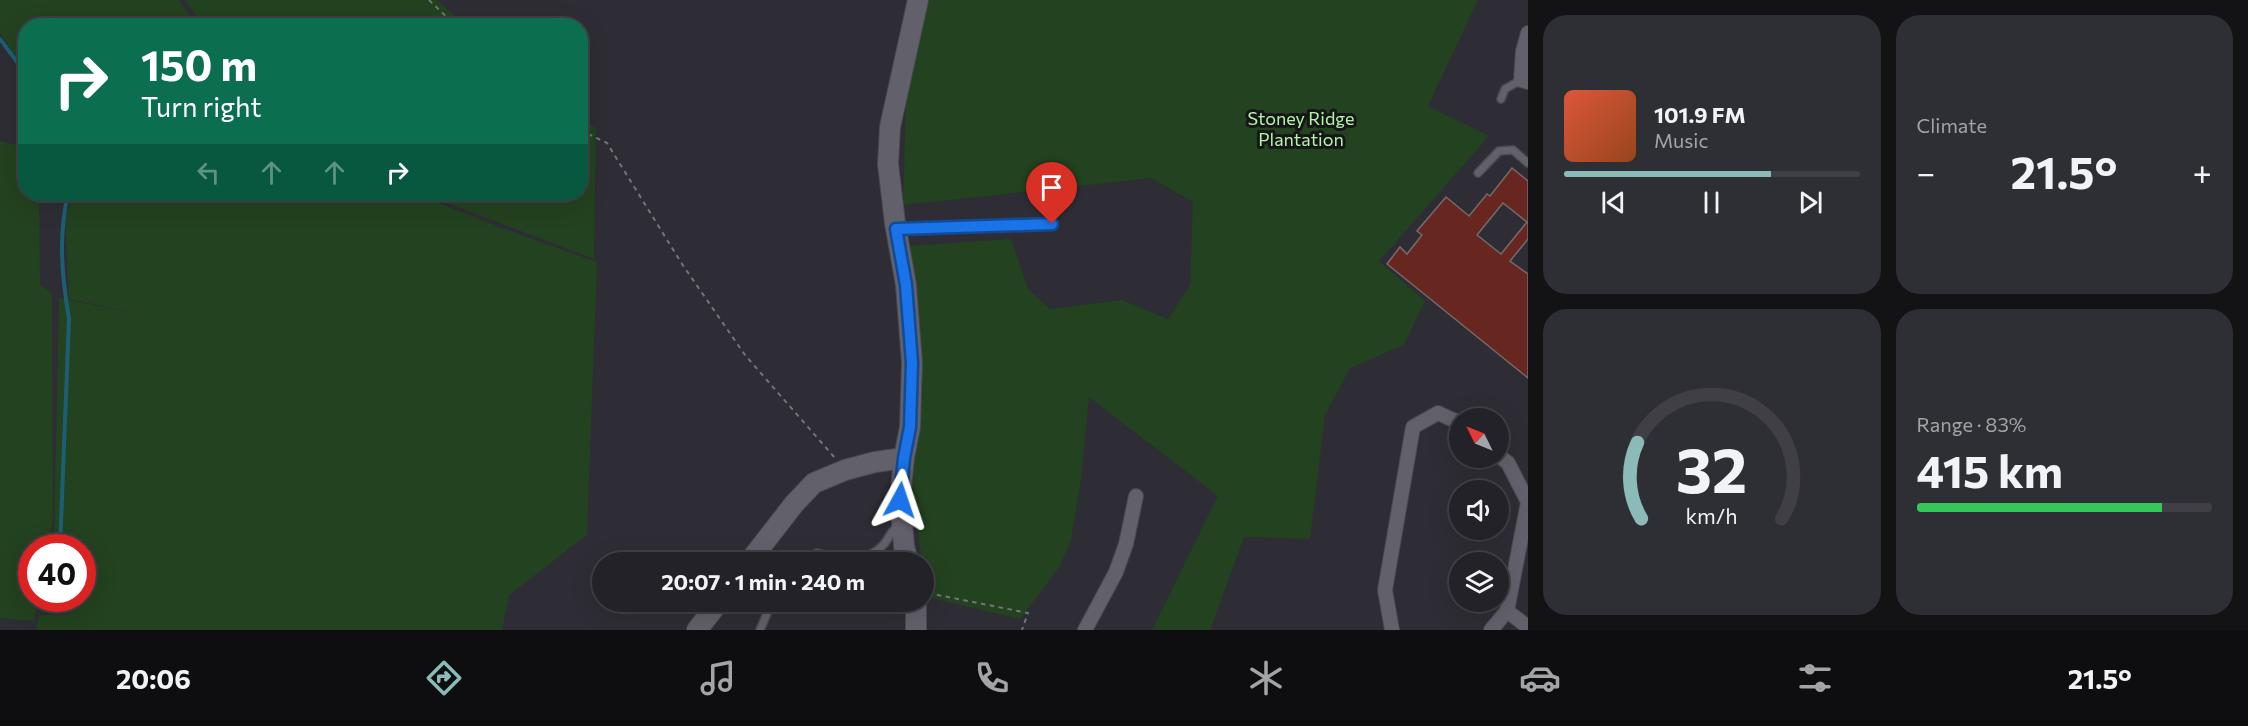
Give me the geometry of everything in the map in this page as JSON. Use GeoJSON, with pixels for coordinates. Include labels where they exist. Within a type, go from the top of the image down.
{"type":"FeatureCollection","features":[{"type":"Feature","properties":{"kind":"street"},"geometry":{"type":"LineString","coordinates":[[906,552],[900,500],[910,427],[912,363],[906,285],[888,164],[890,127],[918,0]]}},
{"type":"Feature","properties":{"kind":"street"},"geometry":{"type":"LineString","coordinates":[[1524,81],[1522,51],[1528,33]]}},
{"type":"Feature","properties":{"kind":"street"},"geometry":{"type":"LineString","coordinates":[[1392,630],[1385,590],[1413,427],[1438,413],[1449,418]]}},
{"type":"Feature","properties":{"kind":"street"},"geometry":{"type":"LineString","coordinates":[[757,552],[794,504],[814,483],[844,470],[904,458]]}},
{"type":"Feature","properties":{"kind":"street"},"geometry":{"type":"LineString","coordinates":[[1509,465],[1528,502],[1509,602]]}},
{"type":"Feature","properties":{"kind":"street"},"geometry":{"type":"LineString","coordinates":[[1085,630],[1116,572],[1126,544],[1136,496]]}},
{"type":"Feature","properties":{"kind":"street"},"geometry":{"type":"LineString","coordinates":[[697,630],[711,612]]}},
{"type":"Feature","properties":{"kind":"street"},"geometry":{"type":"LineString","coordinates":[[916,612],[916,630]]}},
{"type":"Feature","properties":{"kind":"street"},"geometry":{"type":"LineString","coordinates":[[1491,630],[1507,612],[1528,627]]}},
{"type":"Feature","properties":{"kind":"lane"},"geometry":{"type":"LineString","coordinates":[[1502,99],[1505,89],[1524,81]]}},
{"type":"Feature","properties":{"kind":"lane"},"geometry":{"type":"LineString","coordinates":[[1478,174],[1499,151],[1513,150],[1528,163]]}},
{"type":"Feature","properties":{"kind":"lane"},"geometry":{"type":"LineString","coordinates":[[896,229],[1052,224]]}},
{"type":"Feature","properties":{"kind":"lane"},"geometry":{"type":"LineString","coordinates":[[874,552],[878,550],[894,528],[902,523]]}},
{"type":"Feature","properties":{"kind":"lane"},"geometry":{"type":"LineString","coordinates":[[760,630],[768,612]]}},
{"type":"Feature","properties":{"kind":"path"},"geometry":{"type":"LineString","coordinates":[[429,0],[448,18]]}},
{"type":"Feature","properties":{"kind":"path"},"geometry":{"type":"LineString","coordinates":[[588,134],[607,143],[682,264],[745,355],[844,470]]}},
{"type":"Feature","properties":{"kind":"path"},"geometry":{"type":"LineString","coordinates":[[934,594],[1028,613],[1022,630]]}},
{"type":"Feature","properties":{"kind":"green space"},"geometry":{"type":"Polygon","coordinates":[[[0,0],[179,0],[191,18],[18,18],[18,60],[0,33],[0,0]]]}},
{"type":"Feature","properties":{"kind":"green space"},"geometry":{"type":"Polygon","coordinates":[[[185,0],[437,0],[457,18],[199,18],[185,0]]]}},
{"type":"Feature","properties":{"kind":"green space","name":"Stoney Ridge Plantation"},"geometry":{"type":"Polygon","coordinates":[[[929,0],[1478,0],[1428,106],[1489,136],[1379,261],[1425,301],[1404,345],[1350,368],[1325,415],[1310,539],[1244,537],[1210,630],[1152,630],[1218,496],[1089,397],[1081,479],[1071,540],[1060,566],[1020,619],[934,599],[934,552],[921,552],[911,480],[914,449],[920,430],[923,385],[908,246],[1011,239],[1028,289],[1050,309],[1122,300],[1168,319],[1190,285],[1193,202],[1151,178],[903,205],[906,99],[929,0]]]}},
{"type":"Feature","properties":{"kind":"green space"},"geometry":{"type":"Polygon","coordinates":[[[588,124],[596,128],[594,259],[442,201],[588,201],[588,124]]]}},
{"type":"Feature","properties":{"kind":"green space"},"geometry":{"type":"Polygon","coordinates":[[[0,141],[18,145],[18,201],[39,201],[40,285],[52,293],[53,519],[50,534],[18,534],[18,612],[36,612],[34,621],[0,618],[0,141]]]}},
{"type":"Feature","properties":{"kind":"green space"},"geometry":{"type":"Polygon","coordinates":[[[70,201],[434,201],[597,262],[587,535],[509,595],[502,630],[36,630],[39,615],[73,614],[60,612],[96,612],[96,534],[54,534],[59,298],[145,315],[69,299],[65,220],[70,201]]]}},
{"type":"Feature","properties":{"kind":"building"},"geometry":{"type":"Polygon","coordinates":[[[1512,168],[1528,181],[1528,239],[1510,261],[1528,274],[1528,378],[1387,264],[1400,247],[1407,254],[1422,235],[1417,231],[1446,197],[1469,216],[1487,194],[1490,196],[1512,168]],[[1503,203],[1477,235],[1501,254],[1527,222],[1503,203]]]}},
{"type":"Feature","properties":{"kind":"waterway"},"geometry":{"type":"LineString","coordinates":[[0,39],[18,63]]}},
{"type":"Feature","properties":{"kind":"waterway"},"geometry":{"type":"LineString","coordinates":[[61,534],[69,319],[64,288],[62,241],[67,201]]}},
{"type":"Feature","properties":{"kind":"route"},"geometry":{"type":"LineString","coordinates":[[900,500],[910,427],[912,363],[906,285],[896,229],[1052,224]]}}]}
